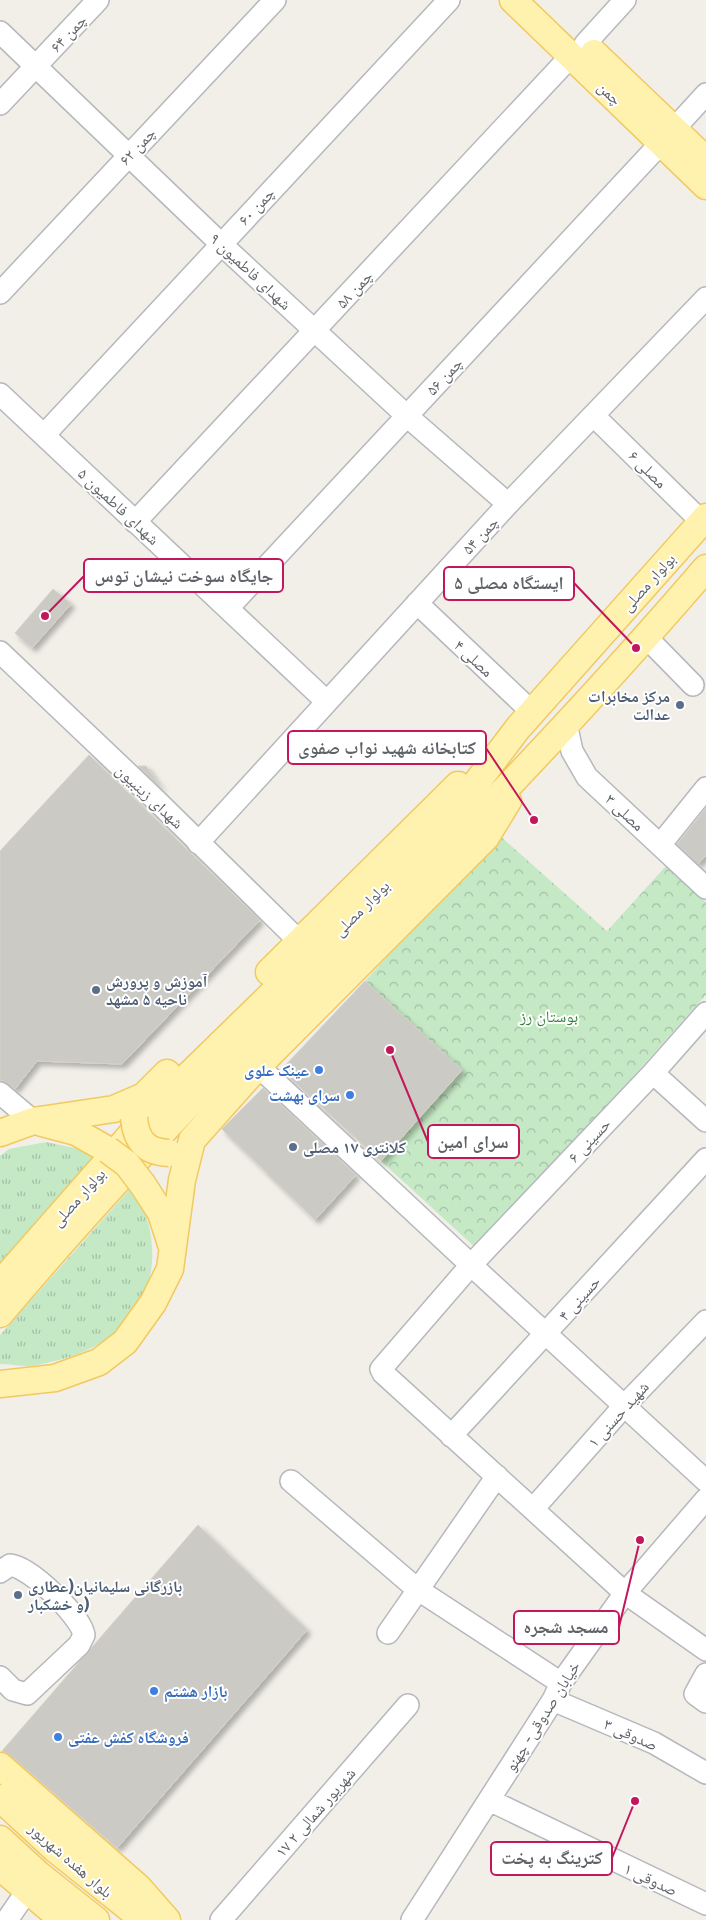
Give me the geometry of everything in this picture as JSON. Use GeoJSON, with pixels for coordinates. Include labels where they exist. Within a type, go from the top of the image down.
{"type":"FeatureCollection","features":[{"type":"Feature","properties":{"kind":"main road","name":"چمن"},"geometry":{"type":"LineString","coordinates":[[513,0],[578,50],[668,136],[706,186]]}},
{"type":"Feature","properties":{"kind":"main road","name":"چمن"},"geometry":{"type":"LineString","coordinates":[[538,0],[578,50]]}},
{"type":"Feature","properties":{"kind":"main road","name":"چمن"},"geometry":{"type":"LineString","coordinates":[[668,136],[706,160]]}},
{"type":"Feature","properties":{"kind":"main road","name":"بولوار مصلی"},"geometry":{"type":"LineString","coordinates":[[0,1284],[149,1114],[442,828],[525,720],[705,522]]}},
{"type":"Feature","properties":{"kind":"main road","name":"بولوار مصلی"},"geometry":{"type":"LineString","coordinates":[[0,1314],[163,1131],[264,1027],[356,942],[541,750],[646,637],[706,568]]}},
{"type":"Feature","properties":{"kind":"main road"},"geometry":{"type":"LineString","coordinates":[[525,720],[300,942],[139,1107],[135,1132],[142,1144],[155,1152],[169,1153],[192,1140],[258,1066],[486,837],[541,750]]}},
{"type":"Feature","properties":{"kind":"main road"},"geometry":{"type":"LineString","coordinates":[[0,1133],[33,1121],[139,1107]]}},
{"type":"Feature","properties":{"kind":"main road"},"geometry":{"type":"LineString","coordinates":[[33,1121],[76,1132],[108,1150],[127,1164],[161,1213],[172,1247]]}},
{"type":"Feature","properties":{"kind":"main road"},"geometry":{"type":"LineString","coordinates":[[0,1384],[55,1378],[99,1362],[125,1342],[153,1303],[170,1269],[182,1180],[192,1140]]}},
{"type":"Feature","properties":{"kind":"main road"},"geometry":{"type":"LineString","coordinates":[[0,1766],[139,1888],[167,1920]]}},
{"type":"Feature","properties":{"kind":"main road","name":"بلوار هفده شهریور"},"geometry":{"type":"LineString","coordinates":[[0,1798],[55,1849],[144,1920]]}},
{"type":"Feature","properties":{"kind":"main road","name":"بلوار هفده شهریور"},"geometry":{"type":"LineString","coordinates":[[0,1839],[38,1874],[96,1920]]}},
{"type":"Feature","properties":{"kind":"main road"},"geometry":{"type":"LineString","coordinates":[[0,1867],[64,1920]]}},
{"type":"Feature","properties":{"kind":"street","name":"چمن ۶۴"},"geometry":{"type":"LineString","coordinates":[[0,104],[98,0]]}},
{"type":"Feature","properties":{"kind":"street","name":"چمن ۶۲"},"geometry":{"type":"LineString","coordinates":[[0,293],[275,0]]}},
{"type":"Feature","properties":{"kind":"street","name":"چمن ۶۰"},"geometry":{"type":"LineString","coordinates":[[44,435],[449,0]]}},
{"type":"Feature","properties":{"kind":"street","name":"چمن ۵۸"},"geometry":{"type":"LineString","coordinates":[[136,522],[626,0]]}},
{"type":"Feature","properties":{"kind":"street","name":"شهدای فاطمیون ۹"},"geometry":{"type":"LineString","coordinates":[[0,32],[221,244],[407,416],[508,504]]}},
{"type":"Feature","properties":{"kind":"street","name":"چمن ۵۶"},"geometry":{"type":"LineString","coordinates":[[228,608],[706,94]]}},
{"type":"Feature","properties":{"kind":"street","name":"چمن ۵۴"},"geometry":{"type":"LineString","coordinates":[[198,843],[508,504],[706,298]]}},
{"type":"Feature","properties":{"kind":"street","name":"شهدای فاطمیون ۵"},"geometry":{"type":"LineString","coordinates":[[0,394],[326,701]]}},
{"type":"Feature","properties":{"kind":"street","name":"مصلی ۶"},"geometry":{"type":"LineString","coordinates":[[594,416],[705,522]]}},
{"type":"Feature","properties":{"kind":"street","name":"مصلی ۴"},"geometry":{"type":"LineString","coordinates":[[417,603],[525,720]]}},
{"type":"Feature","properties":{"kind":"street"},"geometry":{"type":"LineString","coordinates":[[646,637],[693,685]]}},
{"type":"Feature","properties":{"kind":"street","name":"شهدای زینبیون"},"geometry":{"type":"LineString","coordinates":[[0,652],[300,942]]}},
{"type":"Feature","properties":{"kind":"street","name":"مصلی ۳"},"geometry":{"type":"LineString","coordinates":[[566,723],[572,751],[587,777],[706,888]]}},
{"type":"Feature","properties":{"kind":"street"},"geometry":{"type":"LineString","coordinates":[[660,845],[706,788]]}},
{"type":"Feature","properties":{"kind":"street","name":"حسینی ۶"},"geometry":{"type":"LineString","coordinates":[[451,1436],[383,1374],[381,1370],[471,1265],[706,1013]]}},
{"type":"Feature","properties":{"kind":"street"},"geometry":{"type":"LineString","coordinates":[[258,1066],[706,1481]]}},
{"type":"Feature","properties":{"kind":"street"},"geometry":{"type":"LineString","coordinates":[[653,1072],[706,1121]]}},
{"type":"Feature","properties":{"kind":"street"},"geometry":{"type":"LineString","coordinates":[[0,1093],[33,1121]]}},
{"type":"Feature","properties":{"kind":"street","name":"حسینی ۴"},"geometry":{"type":"LineString","coordinates":[[451,1436],[706,1158]]}},
{"type":"Feature","properties":{"kind":"street","name":"شهید حسنی ۱"},"geometry":{"type":"LineString","coordinates":[[533,1509],[624,1406],[706,1321]]}},
{"type":"Feature","properties":{"kind":"street"},"geometry":{"type":"LineString","coordinates":[[451,1436],[624,1593],[706,1650]]}},
{"type":"Feature","properties":{"kind":"street"},"geometry":{"type":"LineString","coordinates":[[388,1633],[496,1476]]}},
{"type":"Feature","properties":{"kind":"street","name":"صدوقی ۳"},"geometry":{"type":"LineString","coordinates":[[291,1480],[417,1589],[557,1692],[654,1743],[706,1773]]}},
{"type":"Feature","properties":{"kind":"street","name":"خیابان صدوقی- چهنو"},"geometry":{"type":"LineString","coordinates":[[412,1920],[557,1692],[624,1593],[706,1499]]}},
{"type":"Feature","properties":{"kind":"street"},"geometry":{"type":"LineString","coordinates":[[0,1572],[10,1565],[16,1566],[30,1575],[79,1621],[84,1635],[79,1645],[27,1694],[13,1690],[0,1678]]}},
{"type":"Feature","properties":{"kind":"street"},"geometry":{"type":"LineString","coordinates":[[705,1706],[695,1694],[706,1674]]}},
{"type":"Feature","properties":{"kind":"street","name":"۱۷ شهریور شمالی ۲"},"geometry":{"type":"LineString","coordinates":[[221,1920],[408,1705]]}},
{"type":"Feature","properties":{"kind":"street","name":"صدوقی ۱"},"geometry":{"type":"LineString","coordinates":[[488,1800],[706,1904]]}},
{"type":"Feature","properties":{"kind":"street"},"geometry":{"type":"LineString","coordinates":[[7,1920],[27,1891]]}},
{"type":"Feature","properties":{"kind":"green space","name":"بوستان رز"},"geometry":{"type":"Polygon","coordinates":[[[498,834],[607,931],[666,866],[706,902],[706,995],[478,1250],[381,1161],[462,1070],[365,981],[498,834]]]}},
{"type":"Feature","properties":{"kind":"green space"},"geometry":{"type":"Polygon","coordinates":[[[46,1142],[84,1150],[95,1157],[0,1263],[0,1156],[9,1149],[46,1142]]]}},
{"type":"Feature","properties":{"kind":"green space"},"geometry":{"type":"Polygon","coordinates":[[[131,1188],[146,1216],[152,1248],[151,1271],[146,1291],[137,1309],[108,1338],[71,1357],[32,1366],[0,1364],[0,1335],[131,1188]]]}},
{"type":"Feature","properties":{"kind":"building"},"geometry":{"type":"Polygon","coordinates":[[[53,589],[71,604],[32,648],[15,633],[53,589]]]}},
{"type":"Feature","properties":{"kind":"building","name":"آموزش و پرورش ناحیه ۵ مشهد"},"geometry":{"type":"Polygon","coordinates":[[[89,755],[260,920],[122,1064],[37,1061],[15,1089],[0,1080],[0,851],[89,755]]]}},
{"type":"Feature","properties":{"kind":"building"},"geometry":{"type":"Polygon","coordinates":[[[138,766],[146,766],[162,789],[138,766]]]}},
{"type":"Feature","properties":{"kind":"building"},"geometry":{"type":"Polygon","coordinates":[[[706,808],[706,855],[698,864],[677,844],[706,808]]]}},
{"type":"Feature","properties":{"kind":"building"},"geometry":{"type":"Polygon","coordinates":[[[365,981],[462,1070],[381,1161],[281,1070],[365,981]]]}},
{"type":"Feature","properties":{"kind":"building","name":"کلانتری ۱۷ مصلی"},"geometry":{"type":"Polygon","coordinates":[[[263,1088],[356,1175],[315,1220],[222,1129],[263,1088]]]}},
{"type":"Feature","properties":{"kind":"building","name":"بازار هشتم"},"geometry":{"type":"Polygon","coordinates":[[[198,1525],[307,1630],[117,1848],[10,1755],[2,1751],[198,1525]]]}},
{"type":"Feature","properties":{"kind":"place","name":"جایگاه سوخت نیشان توس"},"geometry":{"type":"Point","coordinates":[45,616]}},
{"type":"Feature","properties":{"kind":"place","name":"ایستگاه مصلی ۵"},"geometry":{"type":"Point","coordinates":[636,648]}},
{"type":"Feature","properties":{"kind":"place","name":"مرکز مخابرات عدالت"},"geometry":{"type":"Point","coordinates":[680,705]}},
{"type":"Feature","properties":{"kind":"place","name":"کتابخانه شهید نواب صفوی"},"geometry":{"type":"Point","coordinates":[534,820]}},
{"type":"Feature","properties":{"kind":"place","name":"آموزش و پرورش ناحیه ۵ مشهد"},"geometry":{"type":"Point","coordinates":[96,990]}},
{"type":"Feature","properties":{"kind":"place","name":"سرای امین"},"geometry":{"type":"Point","coordinates":[390,1050]}},
{"type":"Feature","properties":{"kind":"place","name":"عینک علوی"},"geometry":{"type":"Point","coordinates":[319,1070]}},
{"type":"Feature","properties":{"kind":"place","name":"سرای بهشت"},"geometry":{"type":"Point","coordinates":[350,1095]}},
{"type":"Feature","properties":{"kind":"place","name":"کلانتری ۱۷ مصلی"},"geometry":{"type":"Point","coordinates":[293,1147]}},
{"type":"Feature","properties":{"kind":"place","name":"مسجد شجره"},"geometry":{"type":"Point","coordinates":[640,1540]}},
{"type":"Feature","properties":{"kind":"place","name":"بازرگانی سلیمانیان(عطاری و خشکبار)"},"geometry":{"type":"Point","coordinates":[18,1595]}},
{"type":"Feature","properties":{"kind":"place","name":"بازار هشتم"},"geometry":{"type":"Point","coordinates":[154,1691]}},
{"type":"Feature","properties":{"kind":"place","name":"فروشگاه کفش عفتی"},"geometry":{"type":"Point","coordinates":[58,1737]}},
{"type":"Feature","properties":{"kind":"place","name":"کترینگ به پخت"},"geometry":{"type":"Point","coordinates":[635,1801]}}]}
